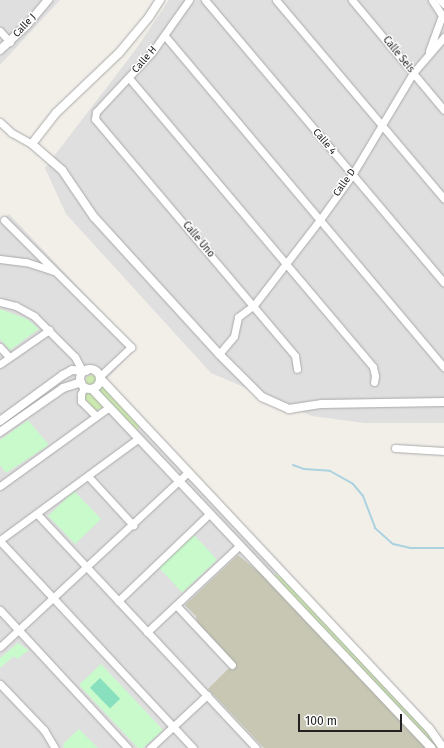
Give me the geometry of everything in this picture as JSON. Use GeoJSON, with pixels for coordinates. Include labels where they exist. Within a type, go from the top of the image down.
{"type":"FeatureCollection","features":[{"type":"Feature","properties":{"kind":"street"},"geometry":{"type":"LineString","coordinates":[[32,144],[56,113],[119,53],[150,16],[160,0]]}},
{"type":"Feature","properties":{"kind":"street","name":"Calle H"},"geometry":{"type":"LineString","coordinates":[[94,115],[129,78],[165,36],[189,0]]}},
{"type":"Feature","properties":{"kind":"street","name":"Calle 4"},"geometry":{"type":"LineString","coordinates":[[205,0],[444,283]]}},
{"type":"Feature","properties":{"kind":"street"},"geometry":{"type":"LineString","coordinates":[[276,0],[444,199]]}},
{"type":"Feature","properties":{"kind":"street","name":"Calle Seis"},"geometry":{"type":"LineString","coordinates":[[352,0],[444,110]]}},
{"type":"Feature","properties":{"kind":"street"},"geometry":{"type":"LineString","coordinates":[[432,0],[443,16]]}},
{"type":"Feature","properties":{"kind":"street"},"geometry":{"type":"LineString","coordinates":[[440,0],[444,4]]}},
{"type":"Feature","properties":{"kind":"street","name":"Calle J"},"geometry":{"type":"LineString","coordinates":[[0,50],[10,42],[47,1]]}},
{"type":"Feature","properties":{"kind":"street","name":"Calle D"},"geometry":{"type":"LineString","coordinates":[[427,55],[443,16]]}},
{"type":"Feature","properties":{"kind":"street"},"geometry":{"type":"LineString","coordinates":[[0,31],[10,42]]}},
{"type":"Feature","properties":{"kind":"street"},"geometry":{"type":"LineString","coordinates":[[165,36],[318,221],[444,367]]}},
{"type":"Feature","properties":{"kind":"street","name":"Calle D"},"geometry":{"type":"LineString","coordinates":[[219,354],[234,336],[238,317],[254,305],[352,175],[413,73],[427,55],[444,38]]}},
{"type":"Feature","properties":{"kind":"street"},"geometry":{"type":"LineString","coordinates":[[129,78],[285,265],[373,367],[376,376],[374,382]]}},
{"type":"Feature","properties":{"kind":"street","name":"Calle Uno"},"geometry":{"type":"LineString","coordinates":[[94,115],[99,124],[254,305],[295,356],[297,369]]}},
{"type":"Feature","properties":{"kind":"street"},"geometry":{"type":"LineString","coordinates":[[0,122],[12,133],[32,144],[62,170],[94,217],[219,354],[262,396],[289,409],[322,404],[444,402]]}},
{"type":"Feature","properties":{"kind":"street"},"geometry":{"type":"LineString","coordinates":[[0,432],[63,388],[99,385],[100,377],[130,347],[4,220]]}},
{"type":"Feature","properties":{"kind":"street"},"geometry":{"type":"LineString","coordinates":[[0,259],[26,262],[56,272]]}},
{"type":"Feature","properties":{"kind":"street"},"geometry":{"type":"LineString","coordinates":[[0,302],[24,309],[75,357],[84,371]]}},
{"type":"Feature","properties":{"kind":"street"},"geometry":{"type":"LineString","coordinates":[[0,364],[48,330]]}},
{"type":"Feature","properties":{"kind":"street"},"geometry":{"type":"LineString","coordinates":[[0,347],[9,357]]}},
{"type":"Feature","properties":{"kind":"street"},"geometry":{"type":"LineString","coordinates":[[0,421],[72,370],[95,370],[188,472],[429,728],[443,748]]}},
{"type":"Feature","properties":{"kind":"street"},"geometry":{"type":"LineString","coordinates":[[84,371],[81,375],[86,386],[139,438],[432,748]]}},
{"type":"Feature","properties":{"kind":"street"},"geometry":{"type":"LineString","coordinates":[[86,386],[80,394],[82,401],[96,416]]}},
{"type":"Feature","properties":{"kind":"street"},"geometry":{"type":"LineString","coordinates":[[0,486],[109,407]]}},
{"type":"Feature","properties":{"kind":"street"},"geometry":{"type":"LineString","coordinates":[[139,438],[0,541],[193,748]]}},
{"type":"Feature","properties":{"kind":"street"},"geometry":{"type":"LineString","coordinates":[[395,448],[444,451]]}},
{"type":"Feature","properties":{"kind":"street"},"geometry":{"type":"LineString","coordinates":[[0,647],[87,568],[188,472]]}},
{"type":"Feature","properties":{"kind":"street"},"geometry":{"type":"LineString","coordinates":[[88,476],[133,524]]}},
{"type":"Feature","properties":{"kind":"street"},"geometry":{"type":"LineString","coordinates":[[118,601],[210,513]]}},
{"type":"Feature","properties":{"kind":"street"},"geometry":{"type":"LineString","coordinates":[[37,514],[256,748]]}},
{"type":"Feature","properties":{"kind":"street"},"geometry":{"type":"LineString","coordinates":[[147,632],[240,545]]}},
{"type":"Feature","properties":{"kind":"street"},"geometry":{"type":"LineString","coordinates":[[176,605],[232,665]]}},
{"type":"Feature","properties":{"kind":"street"},"geometry":{"type":"LineString","coordinates":[[0,610],[128,748]]}},
{"type":"Feature","properties":{"kind":"street"},"geometry":{"type":"LineString","coordinates":[[0,684],[44,730],[55,748]]}},
{"type":"Feature","properties":{"kind":"street"},"geometry":{"type":"LineString","coordinates":[[150,748],[207,695]]}},
{"type":"Feature","properties":{"kind":"shaded area"},"geometry":{"type":"Polygon","coordinates":[[[0,0],[60,0],[0,65],[0,0]]]}},
{"type":"Feature","properties":{"kind":"shaded area"},"geometry":{"type":"Polygon","coordinates":[[[169,0],[444,0],[444,423],[364,423],[312,416],[211,373],[66,214],[45,168],[136,49],[169,0]]]}},
{"type":"Feature","properties":{"kind":"shaded area"},"geometry":{"type":"Polygon","coordinates":[[[9,214],[136,348],[107,379],[284,569],[211,636],[311,748],[0,748],[0,220],[9,214]]]}},
{"type":"Feature","properties":{"kind":"shaded area"},"geometry":{"type":"Polygon","coordinates":[[[238,555],[265,577],[426,748],[264,748],[208,689],[233,664],[197,623],[196,616],[185,605],[238,555]]]}},
{"type":"Feature","properties":{"kind":"green space"},"geometry":{"type":"Polygon","coordinates":[[[0,309],[27,319],[39,329],[10,350],[0,339],[0,309]]]}},
{"type":"Feature","properties":{"kind":"green space"},"geometry":{"type":"Polygon","coordinates":[[[89,375],[93,375],[95,376],[95,384],[89,385],[86,382],[86,378],[89,375]]]}},
{"type":"Feature","properties":{"kind":"green space"},"geometry":{"type":"Polygon","coordinates":[[[102,385],[140,426],[136,430],[98,389],[102,385]]]}},
{"type":"Feature","properties":{"kind":"green space"},"geometry":{"type":"Polygon","coordinates":[[[86,392],[90,392],[103,406],[102,408],[95,410],[86,400],[84,395],[86,392]]]}},
{"type":"Feature","properties":{"kind":"green space"},"geometry":{"type":"Polygon","coordinates":[[[28,420],[49,445],[6,473],[0,465],[0,440],[28,420]]]}},
{"type":"Feature","properties":{"kind":"green space"},"geometry":{"type":"Polygon","coordinates":[[[74,491],[101,519],[75,544],[48,516],[74,491]]]}},
{"type":"Feature","properties":{"kind":"green space"},"geometry":{"type":"Polygon","coordinates":[[[194,535],[217,560],[182,593],[159,568],[194,535]]]}},
{"type":"Feature","properties":{"kind":"green space"},"geometry":{"type":"Polygon","coordinates":[[[276,574],[288,582],[426,729],[440,748],[435,748],[309,614],[274,575],[276,574]]]}},
{"type":"Feature","properties":{"kind":"green space"},"geometry":{"type":"Polygon","coordinates":[[[18,643],[29,650],[17,659],[14,656],[0,668],[0,658],[18,643]]]}},
{"type":"Feature","properties":{"kind":"green space"},"geometry":{"type":"Polygon","coordinates":[[[101,664],[163,730],[143,748],[138,748],[79,685],[101,664]]]}},
{"type":"Feature","properties":{"kind":"green space"},"geometry":{"type":"Polygon","coordinates":[[[100,678],[120,699],[110,709],[90,688],[100,678]]]}},
{"type":"Feature","properties":{"kind":"green space"},"geometry":{"type":"Polygon","coordinates":[[[79,729],[98,748],[64,748],[63,744],[79,729]]]}},
{"type":"Feature","properties":{"kind":"waterway"},"geometry":{"type":"LineString","coordinates":[[293,465],[304,469],[330,471],[353,484],[363,496],[375,528],[393,544],[410,548],[444,548]]}}]}
